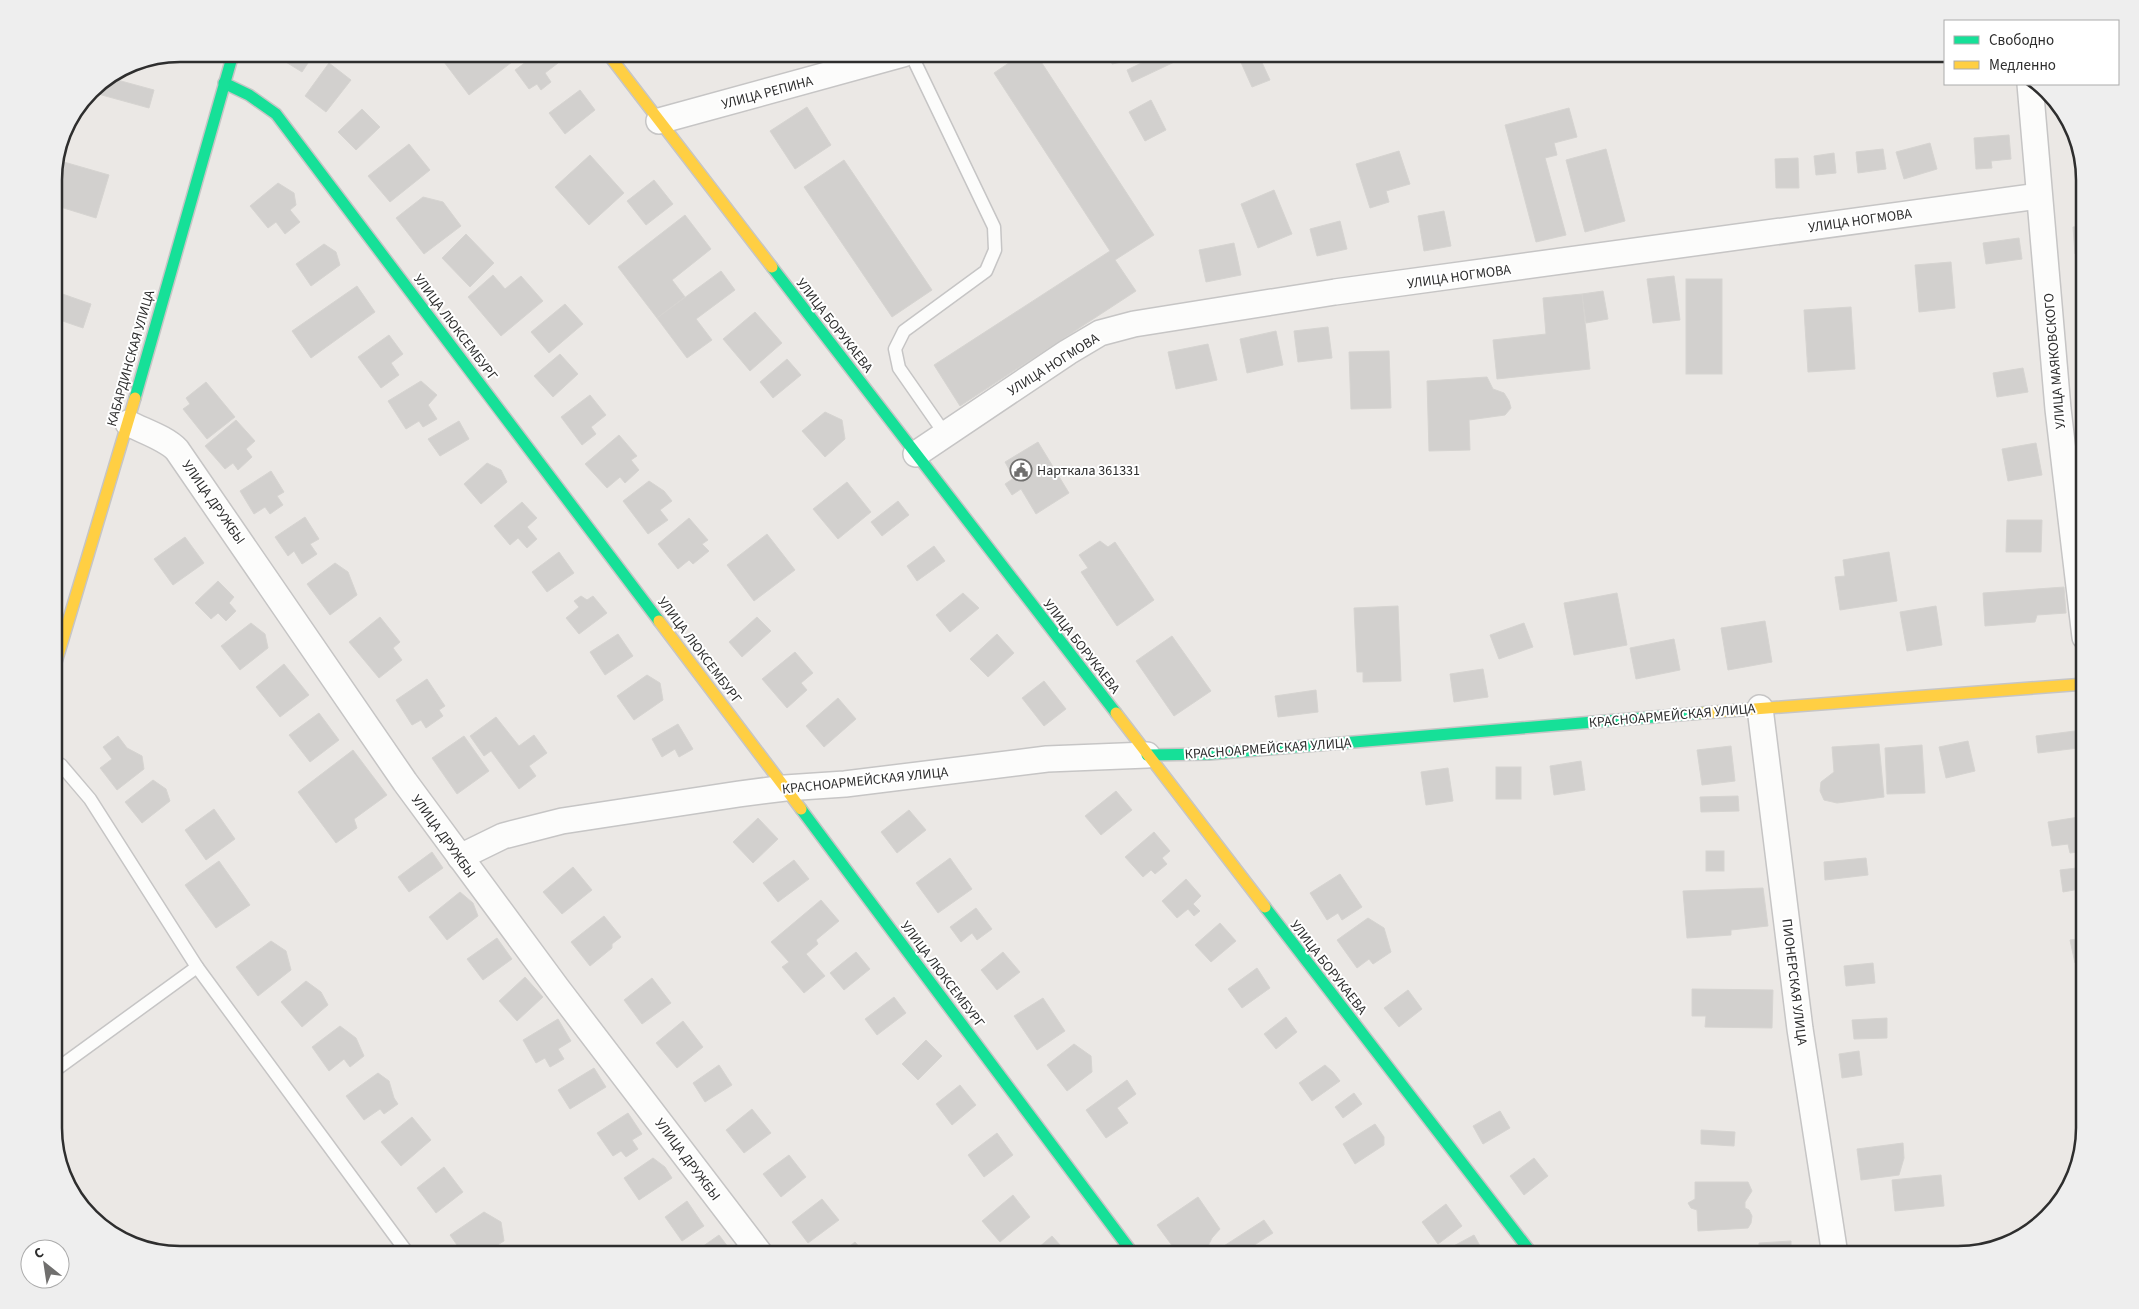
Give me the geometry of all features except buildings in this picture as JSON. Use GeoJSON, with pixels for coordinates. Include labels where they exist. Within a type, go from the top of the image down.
{"type":"FeatureCollection","features":[{"type":"Feature","properties":{"kind":"street","name":"КАБАРДИНСКАЯ УЛИЦА"},"geometry":{"type":"LineString","coordinates":[[63,639],[128,422],[230,63]]}},
{"type":"Feature","properties":{"kind":"street","name":"УЛИЦА БОРУКАЕВА"},"geometry":{"type":"LineString","coordinates":[[615,63],[1526,1246]]}},
{"type":"Feature","properties":{"kind":"street","name":"УЛИЦА РЕПИНА"},"geometry":{"type":"LineString","coordinates":[[660,121],[871,63]]}},
{"type":"Feature","properties":{"kind":"street","name":"УЛИЦА ЛЮКСЕМБУРГ"},"geometry":{"type":"LineString","coordinates":[[224,83],[249,95],[276,114],[785,788],[1127,1246]]}},
{"type":"Feature","properties":{"kind":"street","name":"УЛИЦА МАЯКОВСКОГО"},"geometry":{"type":"LineString","coordinates":[[2030,87],[2038,196],[2058,409],[2076,561]]}},
{"type":"Feature","properties":{"kind":"street","name":"УЛИЦА НОГМОВА"},"geometry":{"type":"LineString","coordinates":[[916,454],[1100,333],[1134,324],[1335,292],[2038,196]]}},
{"type":"Feature","properties":{"kind":"street","name":"УЛИЦА ДРУЖБЫ"},"geometry":{"type":"LineString","coordinates":[[128,422],[157,438],[170,442],[177,450],[404,782],[754,1246]]}},
{"type":"Feature","properties":{"kind":"street","name":"КРАСНОАРМЕЙСКАЯ УЛИЦА"},"geometry":{"type":"LineString","coordinates":[[460,857],[503,836],[562,821],[785,788],[845,784],[1047,759],[1209,754],[1760,708],[2076,685]]}},
{"type":"Feature","properties":{"kind":"street","name":"ПИОНЕРСКАЯ УЛИЦА"},"geometry":{"type":"LineString","coordinates":[[1760,708],[1800,1029],[1834,1246]]}},
{"type":"Feature","properties":{"kind":"lane"},"geometry":{"type":"LineString","coordinates":[[853,68],[860,63]]}},
{"type":"Feature","properties":{"kind":"lane"},"geometry":{"type":"LineString","coordinates":[[915,63],[994,227],[995,250],[986,271],[904,331],[894,349],[900,368],[946,434]]}},
{"type":"Feature","properties":{"kind":"lane"},"geometry":{"type":"LineString","coordinates":[[63,767],[90,799],[197,967],[402,1246]]}},
{"type":"Feature","properties":{"kind":"lane"},"geometry":{"type":"LineString","coordinates":[[63,1064],[197,967]]}},
{"type":"Feature","properties":{"kind":"traffic: fast"},"geometry":{"type":"LineString","coordinates":[[135,398],[230,63]]}},
{"type":"Feature","properties":{"kind":"traffic: fast"},"geometry":{"type":"LineString","coordinates":[[224,83],[249,95],[276,114],[659,621]]}},
{"type":"Feature","properties":{"kind":"traffic: fast"},"geometry":{"type":"LineString","coordinates":[[772,267],[1116,713]]}},
{"type":"Feature","properties":{"kind":"traffic: fast"},"geometry":{"type":"LineString","coordinates":[[1147,755],[1209,754],[1702,713]]}},
{"type":"Feature","properties":{"kind":"traffic: fast"},"geometry":{"type":"LineString","coordinates":[[801,809],[1127,1246]]}},
{"type":"Feature","properties":{"kind":"traffic: fast"},"geometry":{"type":"LineString","coordinates":[[1265,907],[1526,1246]]}},
{"type":"Feature","properties":{"kind":"traffic: slow"},"geometry":{"type":"LineString","coordinates":[[615,63],[772,267]]}},
{"type":"Feature","properties":{"kind":"traffic: slow"},"geometry":{"type":"LineString","coordinates":[[63,639],[135,398]]}},
{"type":"Feature","properties":{"kind":"traffic: slow"},"geometry":{"type":"LineString","coordinates":[[659,621],[801,809]]}},
{"type":"Feature","properties":{"kind":"traffic: slow"},"geometry":{"type":"LineString","coordinates":[[1702,713],[2076,685]]}},
{"type":"Feature","properties":{"kind":"traffic: slow"},"geometry":{"type":"LineString","coordinates":[[1116,713],[1265,907]]}},
{"type":"Feature","properties":{"kind":"place","name":"Нарткала 361331"},"geometry":{"type":"Point","coordinates":[1021,470]}}]}
